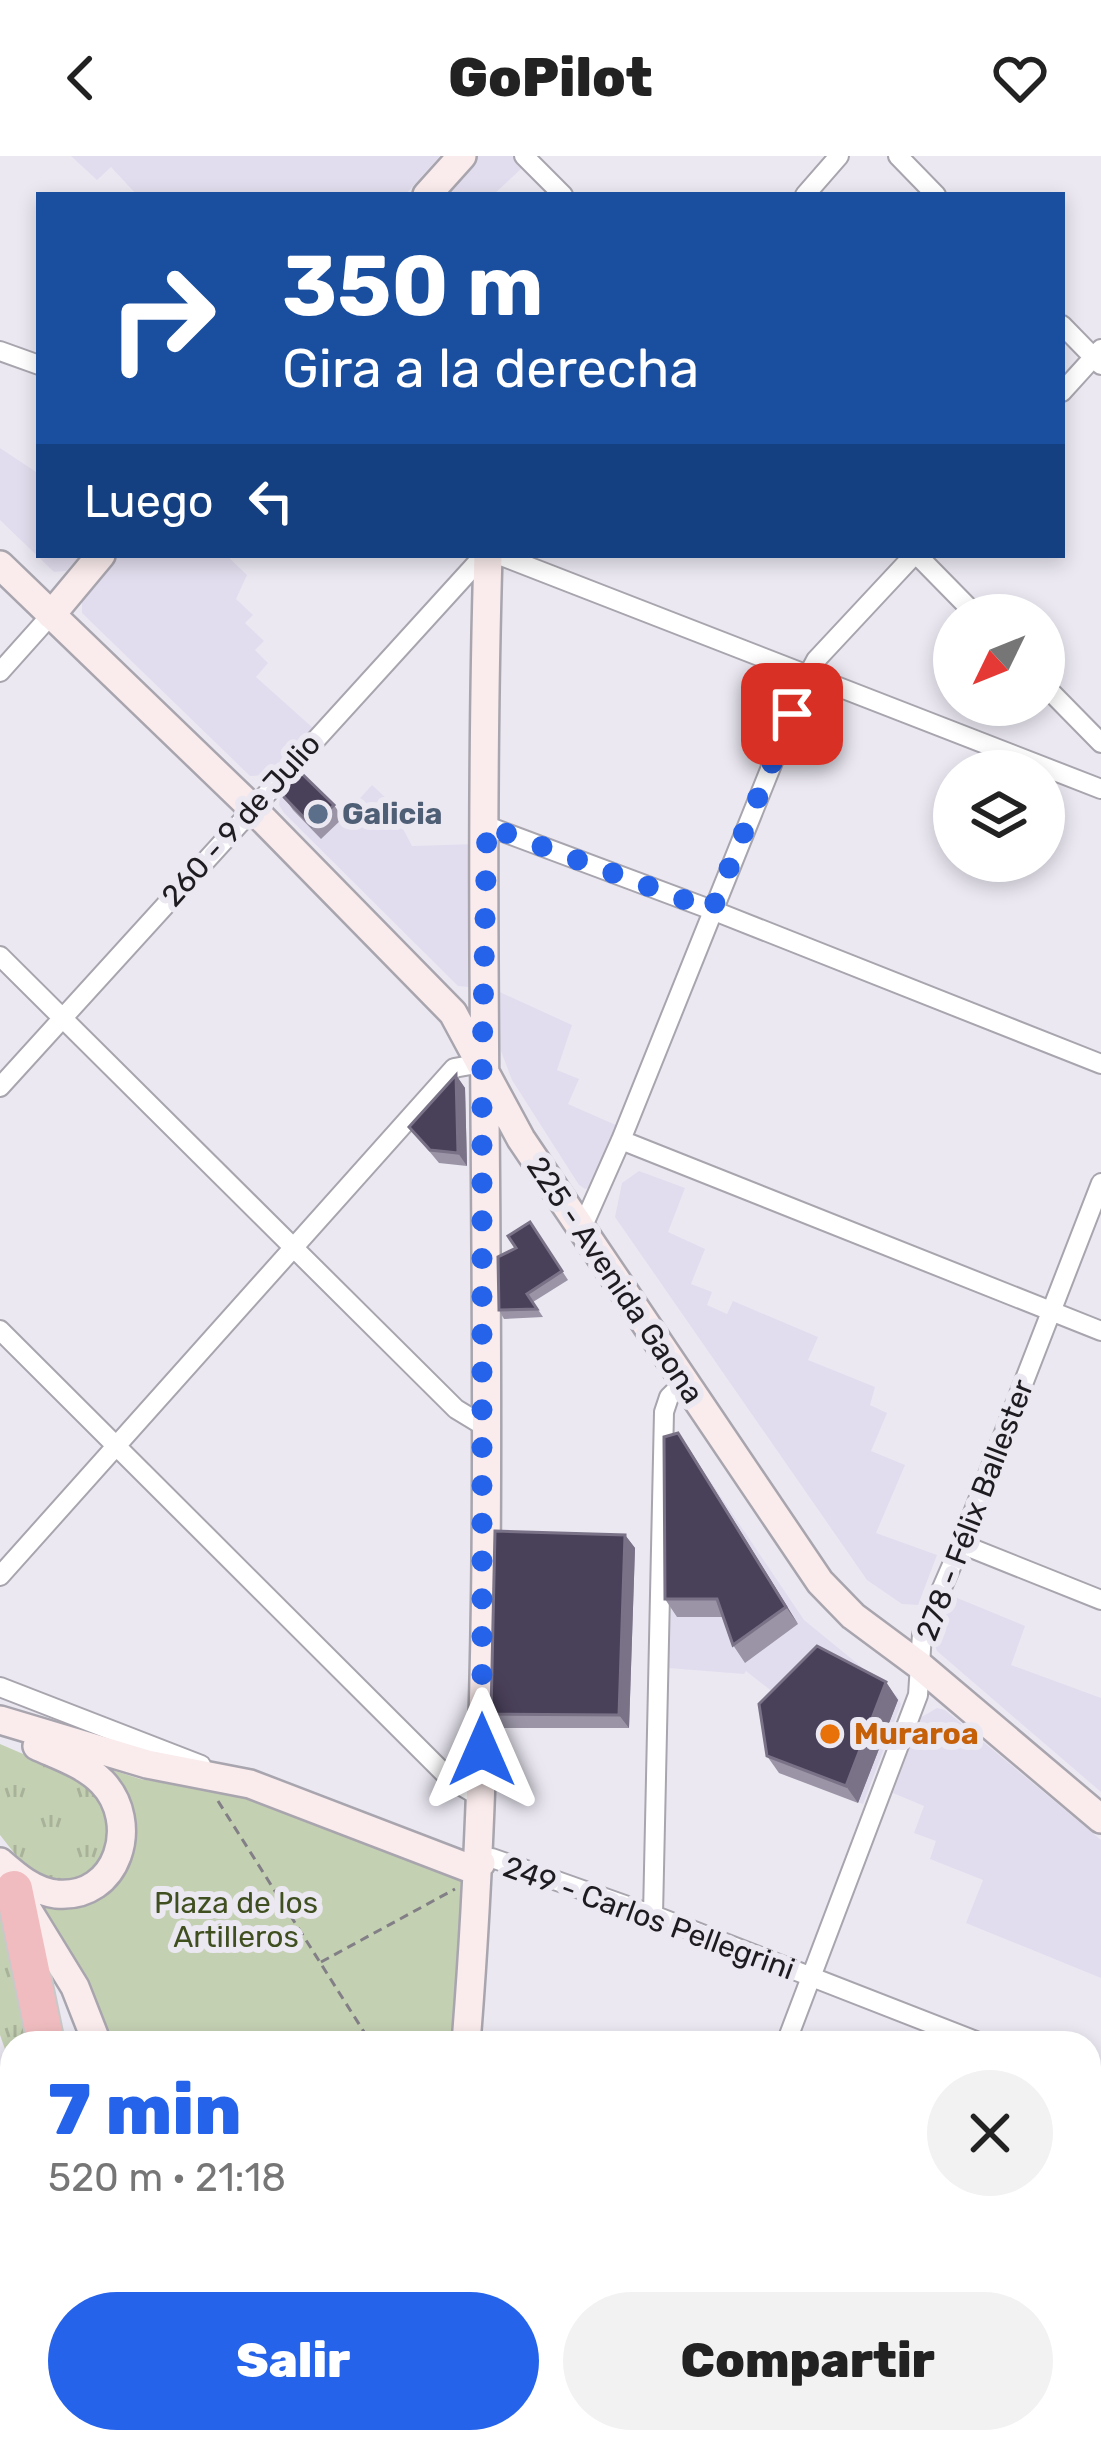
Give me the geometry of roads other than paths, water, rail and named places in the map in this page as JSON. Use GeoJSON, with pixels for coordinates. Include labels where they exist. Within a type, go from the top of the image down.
{"type":"FeatureCollection","features":[{"type":"Feature","properties":{"kind":"highway"},"geometry":{"type":"LineString","coordinates":[[5,1873],[43,2031]]}},
{"type":"Feature","properties":{"kind":"street"},"geometry":{"type":"LineString","coordinates":[[430,192],[462,156]]}},
{"type":"Feature","properties":{"kind":"street"},"geometry":{"type":"LineString","coordinates":[[524,156],[560,192]]}},
{"type":"Feature","properties":{"kind":"street"},"geometry":{"type":"LineString","coordinates":[[808,192],[839,156]]}},
{"type":"Feature","properties":{"kind":"street"},"geometry":{"type":"LineString","coordinates":[[898,156],[933,192]]}},
{"type":"Feature","properties":{"kind":"street"},"geometry":{"type":"LineString","coordinates":[[1065,328],[1098,357],[1065,389]]}},
{"type":"Feature","properties":{"kind":"street"},"geometry":{"type":"LineString","coordinates":[[0,351],[36,364]]}},
{"type":"Feature","properties":{"kind":"street"},"geometry":{"type":"LineString","coordinates":[[0,671],[98,558]]}},
{"type":"Feature","properties":{"kind":"street","name":"260 - 9 de Julio"},"geometry":{"type":"LineString","coordinates":[[0,1087],[483,558]]}},
{"type":"Feature","properties":{"kind":"street"},"geometry":{"type":"LineString","coordinates":[[467,2031],[482,1798],[486,558]]}},
{"type":"Feature","properties":{"kind":"street"},"geometry":{"type":"LineString","coordinates":[[507,558],[1101,789]]}},
{"type":"Feature","properties":{"kind":"street"},"geometry":{"type":"LineString","coordinates":[[581,1228],[808,675],[816,660],[912,558]]}},
{"type":"Feature","properties":{"kind":"street"},"geometry":{"type":"LineString","coordinates":[[918,558],[955,594]]}},
{"type":"Feature","properties":{"kind":"street","name":"225 - Avenida Gaona"},"geometry":{"type":"LineString","coordinates":[[0,565],[251,807],[453,1013],[521,1139],[820,1582],[853,1616],[919,1665],[1101,1820]]}},
{"type":"Feature","properties":{"kind":"street"},"geometry":{"type":"LineString","coordinates":[[1065,706],[1101,743]]}},
{"type":"Feature","properties":{"kind":"street"},"geometry":{"type":"LineString","coordinates":[[487,826],[1101,1064]]}},
{"type":"Feature","properties":{"kind":"street"},"geometry":{"type":"LineString","coordinates":[[0,956],[456,1409],[484,1426]]}},
{"type":"Feature","properties":{"kind":"street"},"geometry":{"type":"LineString","coordinates":[[0,1576],[454,1068],[482,1063]]}},
{"type":"Feature","properties":{"kind":"street"},"geometry":{"type":"LineString","coordinates":[[621,1140],[1101,1331]]}},
{"type":"Feature","properties":{"kind":"street","name":"278 - Félix Ballester"},"geometry":{"type":"LineString","coordinates":[[791,2031],[918,1695],[922,1634],[962,1544],[1101,1183]]}},
{"type":"Feature","properties":{"kind":"street"},"geometry":{"type":"LineString","coordinates":[[0,1330],[452,1780],[482,1798]]}},
{"type":"Feature","properties":{"kind":"street"},"geometry":{"type":"LineString","coordinates":[[653,1915],[664,1412],[669,1397],[683,1383]]}},
{"type":"Feature","properties":{"kind":"street"},"geometry":{"type":"LineString","coordinates":[[962,1544],[1101,1600]]}},
{"type":"Feature","properties":{"kind":"street","name":"249 - Carlos Pellegrini"},"geometry":{"type":"LineString","coordinates":[[0,1688],[474,1873],[492,1858],[653,1915],[950,2031]]}},
{"type":"Feature","properties":{"kind":"street","name":"249 - Carlos Pellegrini"},"geometry":{"type":"LineString","coordinates":[[0,1720],[147,1764],[250,1784]]}},
{"type":"Feature","properties":{"kind":"street"},"geometry":{"type":"LineString","coordinates":[[0,1730],[85,1768],[112,1794],[124,1825],[115,1864],[90,1888],[54,1894],[5,1873]]}},
{"type":"Feature","properties":{"kind":"street"},"geometry":{"type":"LineString","coordinates":[[5,1873],[75,1988],[92,2031]]}},
{"type":"Feature","properties":{"kind":"place","name":"Galicia"},"geometry":{"type":"Point","coordinates":[318,814]}},
{"type":"Feature","properties":{"kind":"place","name":"Muraroa"},"geometry":{"type":"Point","coordinates":[830,1734]}},
{"type":"Feature","properties":{"kind":"park label","name":"Plaza de los Artilleros"},"geometry":{"type":"Point","coordinates":[236,1920]}}]}
